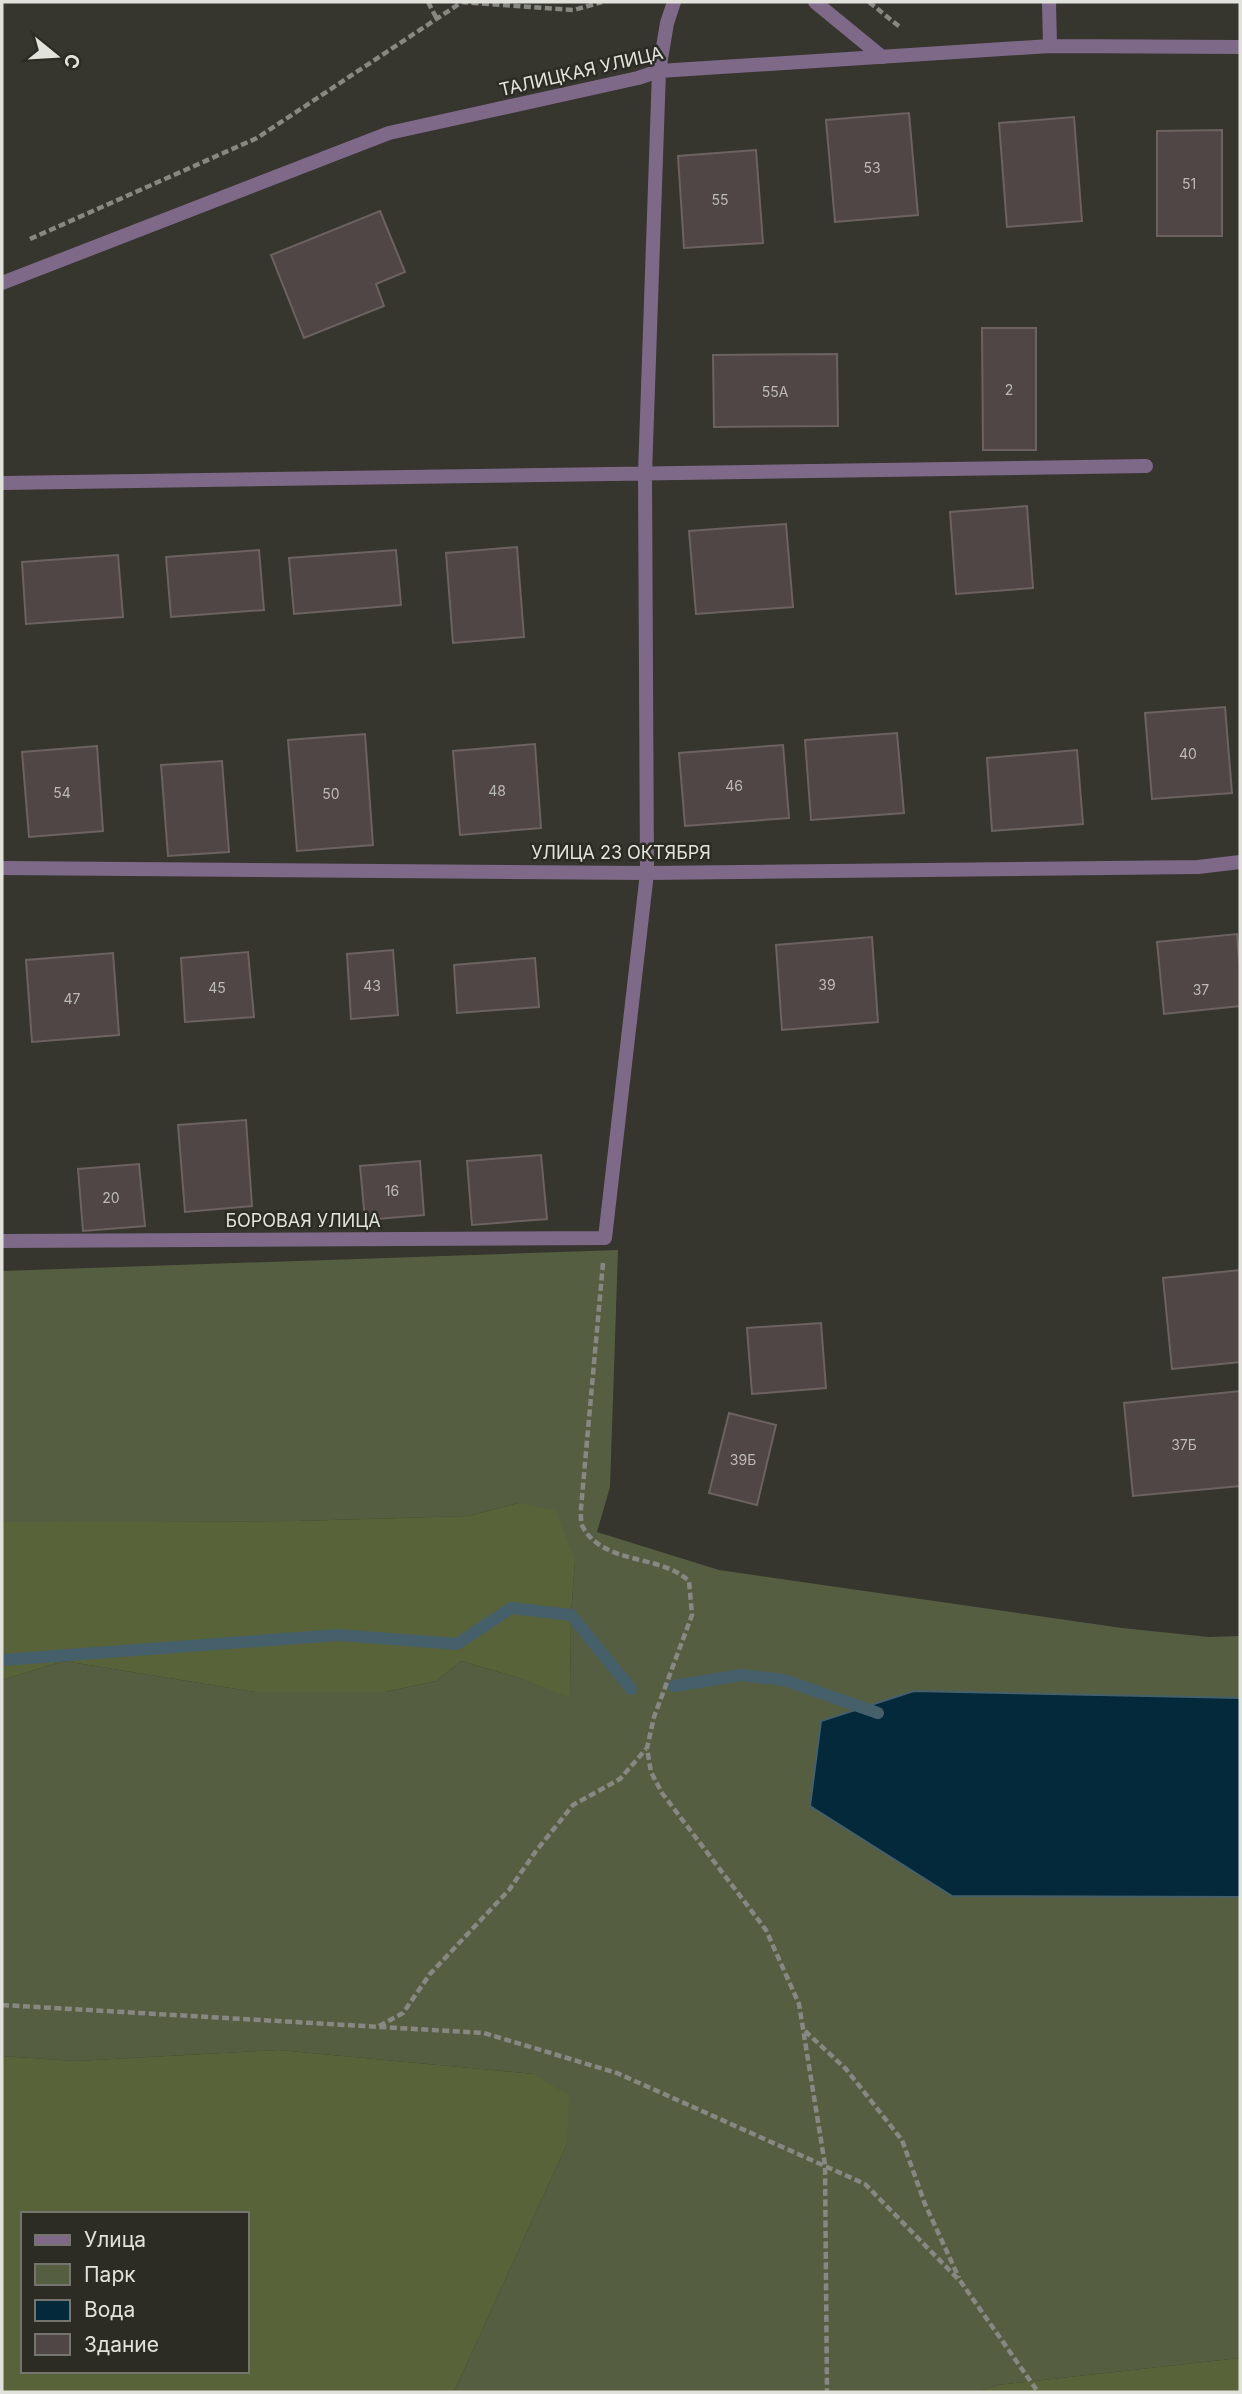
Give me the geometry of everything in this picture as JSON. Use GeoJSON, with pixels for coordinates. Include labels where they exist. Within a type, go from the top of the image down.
{"type":"FeatureCollection","features":[{"type":"Feature","properties":{"kind":"street"},"geometry":{"type":"LineString","coordinates":[[605,1238],[647,873],[645,474],[659,71],[667,23],[674,2]]}},
{"type":"Feature","properties":{"kind":"street"},"geometry":{"type":"LineString","coordinates":[[815,2],[882,57]]}},
{"type":"Feature","properties":{"kind":"street"},"geometry":{"type":"LineString","coordinates":[[1049,2],[1050,46]]}},
{"type":"Feature","properties":{"kind":"street","name":"ТАЛИЦКАЯ УЛИЦА"},"geometry":{"type":"LineString","coordinates":[[2,283],[389,133],[638,78],[659,71],[1050,46],[1240,47]]}},
{"type":"Feature","properties":{"kind":"street"},"geometry":{"type":"LineString","coordinates":[[2,483],[1146,466]]}},
{"type":"Feature","properties":{"kind":"street","name":"УЛИЦА 23 ОКТЯБРЯ"},"geometry":{"type":"LineString","coordinates":[[2,868],[647,873],[1198,867],[1240,862]]}},
{"type":"Feature","properties":{"kind":"street","name":"БОРОВАЯ УЛИЦА"},"geometry":{"type":"LineString","coordinates":[[2,1241],[605,1238]]}},
{"type":"Feature","properties":{"kind":"path"},"geometry":{"type":"LineString","coordinates":[[428,2],[437,19]]}},
{"type":"Feature","properties":{"kind":"path"},"geometry":{"type":"LineString","coordinates":[[27,240],[257,138],[462,2],[574,10],[602,2]]}},
{"type":"Feature","properties":{"kind":"path"},"geometry":{"type":"LineString","coordinates":[[605,1238],[581,1508],[582,1527],[600,1547],[678,1571],[688,1581],[692,1615],[654,1717],[647,1748],[651,1772],[662,1793],[766,1930],[799,2004],[825,2165],[827,2392]]}},
{"type":"Feature","properties":{"kind":"path"},"geometry":{"type":"LineString","coordinates":[[378,2027],[403,2013],[430,1974],[509,1890],[573,1805],[620,1779],[647,1748]]}},
{"type":"Feature","properties":{"kind":"path"},"geometry":{"type":"LineString","coordinates":[[2,2005],[484,2034],[617,2073],[865,2184],[961,2282],[1038,2392]]}},
{"type":"Feature","properties":{"kind":"path"},"geometry":{"type":"LineString","coordinates":[[804,2029],[846,2070],[902,2140],[925,2204],[961,2282]]}},
{"type":"Feature","properties":{"kind":"green space"},"geometry":{"type":"Polygon","coordinates":[[[618,1250],[610,1487],[597,1532],[719,1570],[1122,1628],[1209,1637],[1240,1636],[1240,2358],[997,2385],[977,2392],[454,2392],[567,2144],[534,2074],[279,2050],[75,2061],[2,2056],[2,1680],[64,1661],[255,1692],[385,1692],[436,1681],[461,1661],[570,1697],[575,1561],[519,1503],[468,1516],[297,1521],[2,1523],[2,1271],[618,1250]]]}},
{"type":"Feature","properties":{"kind":"green space"},"geometry":{"type":"Polygon","coordinates":[[[519,1503],[556,1511],[575,1561],[570,1698],[519,1678],[461,1661],[436,1681],[385,1692],[255,1692],[64,1661],[2,1680],[3,1522],[297,1521],[468,1516],[519,1503]]]}},
{"type":"Feature","properties":{"kind":"green space"},"geometry":{"type":"Polygon","coordinates":[[[279,2050],[534,2074],[569,2096],[567,2144],[454,2392],[2,2392],[2,2056],[75,2061],[279,2050]]]}},
{"type":"Feature","properties":{"kind":"green space"},"geometry":{"type":"Polygon","coordinates":[[[1240,2358],[1240,2392],[977,2392],[997,2385],[1240,2358]]]}},
{"type":"Feature","properties":{"kind":"water"},"geometry":{"type":"Polygon","coordinates":[[[914,1691],[1240,1698],[1240,1897],[952,1896],[810,1806],[821,1721],[914,1691]]]}},
{"type":"Feature","properties":{"kind":"building"},"geometry":{"type":"Polygon","coordinates":[[[909,113],[918,215],[835,222],[826,120],[909,113]]]}},
{"type":"Feature","properties":{"kind":"building"},"geometry":{"type":"Polygon","coordinates":[[[1074,117],[1082,221],[1007,227],[999,123],[1074,117]]]}},
{"type":"Feature","properties":{"kind":"building"},"geometry":{"type":"Polygon","coordinates":[[[1222,130],[1222,236],[1157,236],[1157,131],[1222,130]]]}},
{"type":"Feature","properties":{"kind":"building"},"geometry":{"type":"Polygon","coordinates":[[[756,150],[763,243],[684,248],[678,156],[756,150]]]}},
{"type":"Feature","properties":{"kind":"building"},"geometry":{"type":"Polygon","coordinates":[[[380,211],[405,272],[376,284],[384,306],[304,338],[271,255],[380,211]]]}},
{"type":"Feature","properties":{"kind":"building"},"geometry":{"type":"Polygon","coordinates":[[[982,328],[1036,328],[1036,450],[983,450],[982,328]]]}},
{"type":"Feature","properties":{"kind":"building"},"geometry":{"type":"Polygon","coordinates":[[[837,354],[838,426],[714,427],[713,355],[837,354]]]}},
{"type":"Feature","properties":{"kind":"building"},"geometry":{"type":"Polygon","coordinates":[[[1027,506],[1033,588],[956,594],[950,512],[1027,506]]]}},
{"type":"Feature","properties":{"kind":"building"},"geometry":{"type":"Polygon","coordinates":[[[786,524],[793,607],[696,614],[689,531],[786,524]]]}},
{"type":"Feature","properties":{"kind":"building"},"geometry":{"type":"Polygon","coordinates":[[[517,547],[524,637],[453,643],[446,553],[517,547]]]}},
{"type":"Feature","properties":{"kind":"building"},"geometry":{"type":"Polygon","coordinates":[[[259,550],[264,610],[171,617],[166,557],[259,550]]]}},
{"type":"Feature","properties":{"kind":"building"},"geometry":{"type":"Polygon","coordinates":[[[396,550],[401,605],[294,614],[289,558],[396,550]]]}},
{"type":"Feature","properties":{"kind":"building"},"geometry":{"type":"Polygon","coordinates":[[[118,555],[123,617],[26,624],[22,562],[118,555]]]}},
{"type":"Feature","properties":{"kind":"building"},"geometry":{"type":"Polygon","coordinates":[[[1225,707],[1232,793],[1152,799],[1145,713],[1225,707]]]}},
{"type":"Feature","properties":{"kind":"building"},"geometry":{"type":"Polygon","coordinates":[[[897,733],[904,813],[811,820],[805,740],[897,733]]]}},
{"type":"Feature","properties":{"kind":"building"},"geometry":{"type":"Polygon","coordinates":[[[365,734],[373,845],[297,851],[288,740],[365,734]]]}},
{"type":"Feature","properties":{"kind":"building"},"geometry":{"type":"Polygon","coordinates":[[[535,744],[541,828],[460,835],[453,751],[535,744]]]}},
{"type":"Feature","properties":{"kind":"building"},"geometry":{"type":"Polygon","coordinates":[[[783,745],[789,818],[685,826],[679,753],[783,745]]]}},
{"type":"Feature","properties":{"kind":"building"},"geometry":{"type":"Polygon","coordinates":[[[97,746],[103,831],[29,837],[22,752],[97,746]]]}},
{"type":"Feature","properties":{"kind":"building"},"geometry":{"type":"Polygon","coordinates":[[[1077,750],[1083,824],[992,831],[987,758],[1077,750]]]}},
{"type":"Feature","properties":{"kind":"building"},"geometry":{"type":"Polygon","coordinates":[[[222,761],[229,852],[168,856],[161,765],[222,761]]]}},
{"type":"Feature","properties":{"kind":"building"},"geometry":{"type":"Polygon","coordinates":[[[1237,934],[1240,1006],[1164,1014],[1157,942],[1237,934]]]}},
{"type":"Feature","properties":{"kind":"building"},"geometry":{"type":"Polygon","coordinates":[[[872,937],[878,1022],[782,1030],[776,945],[872,937]]]}},
{"type":"Feature","properties":{"kind":"building"},"geometry":{"type":"Polygon","coordinates":[[[393,950],[398,1015],[351,1019],[347,954],[393,950]]]}},
{"type":"Feature","properties":{"kind":"building"},"geometry":{"type":"Polygon","coordinates":[[[248,952],[254,1017],[185,1022],[181,958],[248,952]]]}},
{"type":"Feature","properties":{"kind":"building"},"geometry":{"type":"Polygon","coordinates":[[[113,953],[119,1035],[32,1042],[26,960],[113,953]]]}},
{"type":"Feature","properties":{"kind":"building"},"geometry":{"type":"Polygon","coordinates":[[[535,958],[539,1007],[457,1013],[454,965],[535,958]]]}},
{"type":"Feature","properties":{"kind":"building"},"geometry":{"type":"Polygon","coordinates":[[[246,1120],[252,1206],[185,1212],[178,1125],[246,1120]]]}},
{"type":"Feature","properties":{"kind":"building"},"geometry":{"type":"Polygon","coordinates":[[[541,1155],[547,1219],[472,1225],[467,1161],[541,1155]]]}},
{"type":"Feature","properties":{"kind":"building"},"geometry":{"type":"Polygon","coordinates":[[[420,1161],[424,1215],[365,1220],[360,1166],[420,1161]]]}},
{"type":"Feature","properties":{"kind":"building"},"geometry":{"type":"Polygon","coordinates":[[[139,1164],[145,1226],[83,1231],[78,1169],[139,1164]]]}},
{"type":"Feature","properties":{"kind":"building"},"geometry":{"type":"Polygon","coordinates":[[[1240,1270],[1240,1362],[1172,1369],[1163,1278],[1240,1270]]]}},
{"type":"Feature","properties":{"kind":"building"},"geometry":{"type":"Polygon","coordinates":[[[821,1323],[826,1388],[752,1394],[747,1328],[821,1323]]]}},
{"type":"Feature","properties":{"kind":"building"},"geometry":{"type":"Polygon","coordinates":[[[1240,1391],[1240,1486],[1133,1496],[1124,1403],[1240,1391]]]}},
{"type":"Feature","properties":{"kind":"building"},"geometry":{"type":"Polygon","coordinates":[[[729,1413],[776,1425],[757,1505],[709,1493],[729,1413]]]}},
{"type":"Feature","properties":{"kind":"waterway"},"geometry":{"type":"LineString","coordinates":[[2,1660],[338,1635],[457,1644],[511,1608],[571,1615],[631,1689]]}},
{"type":"Feature","properties":{"kind":"waterway"},"geometry":{"type":"LineString","coordinates":[[674,1686],[741,1675],[784,1680],[878,1713]]}}]}
